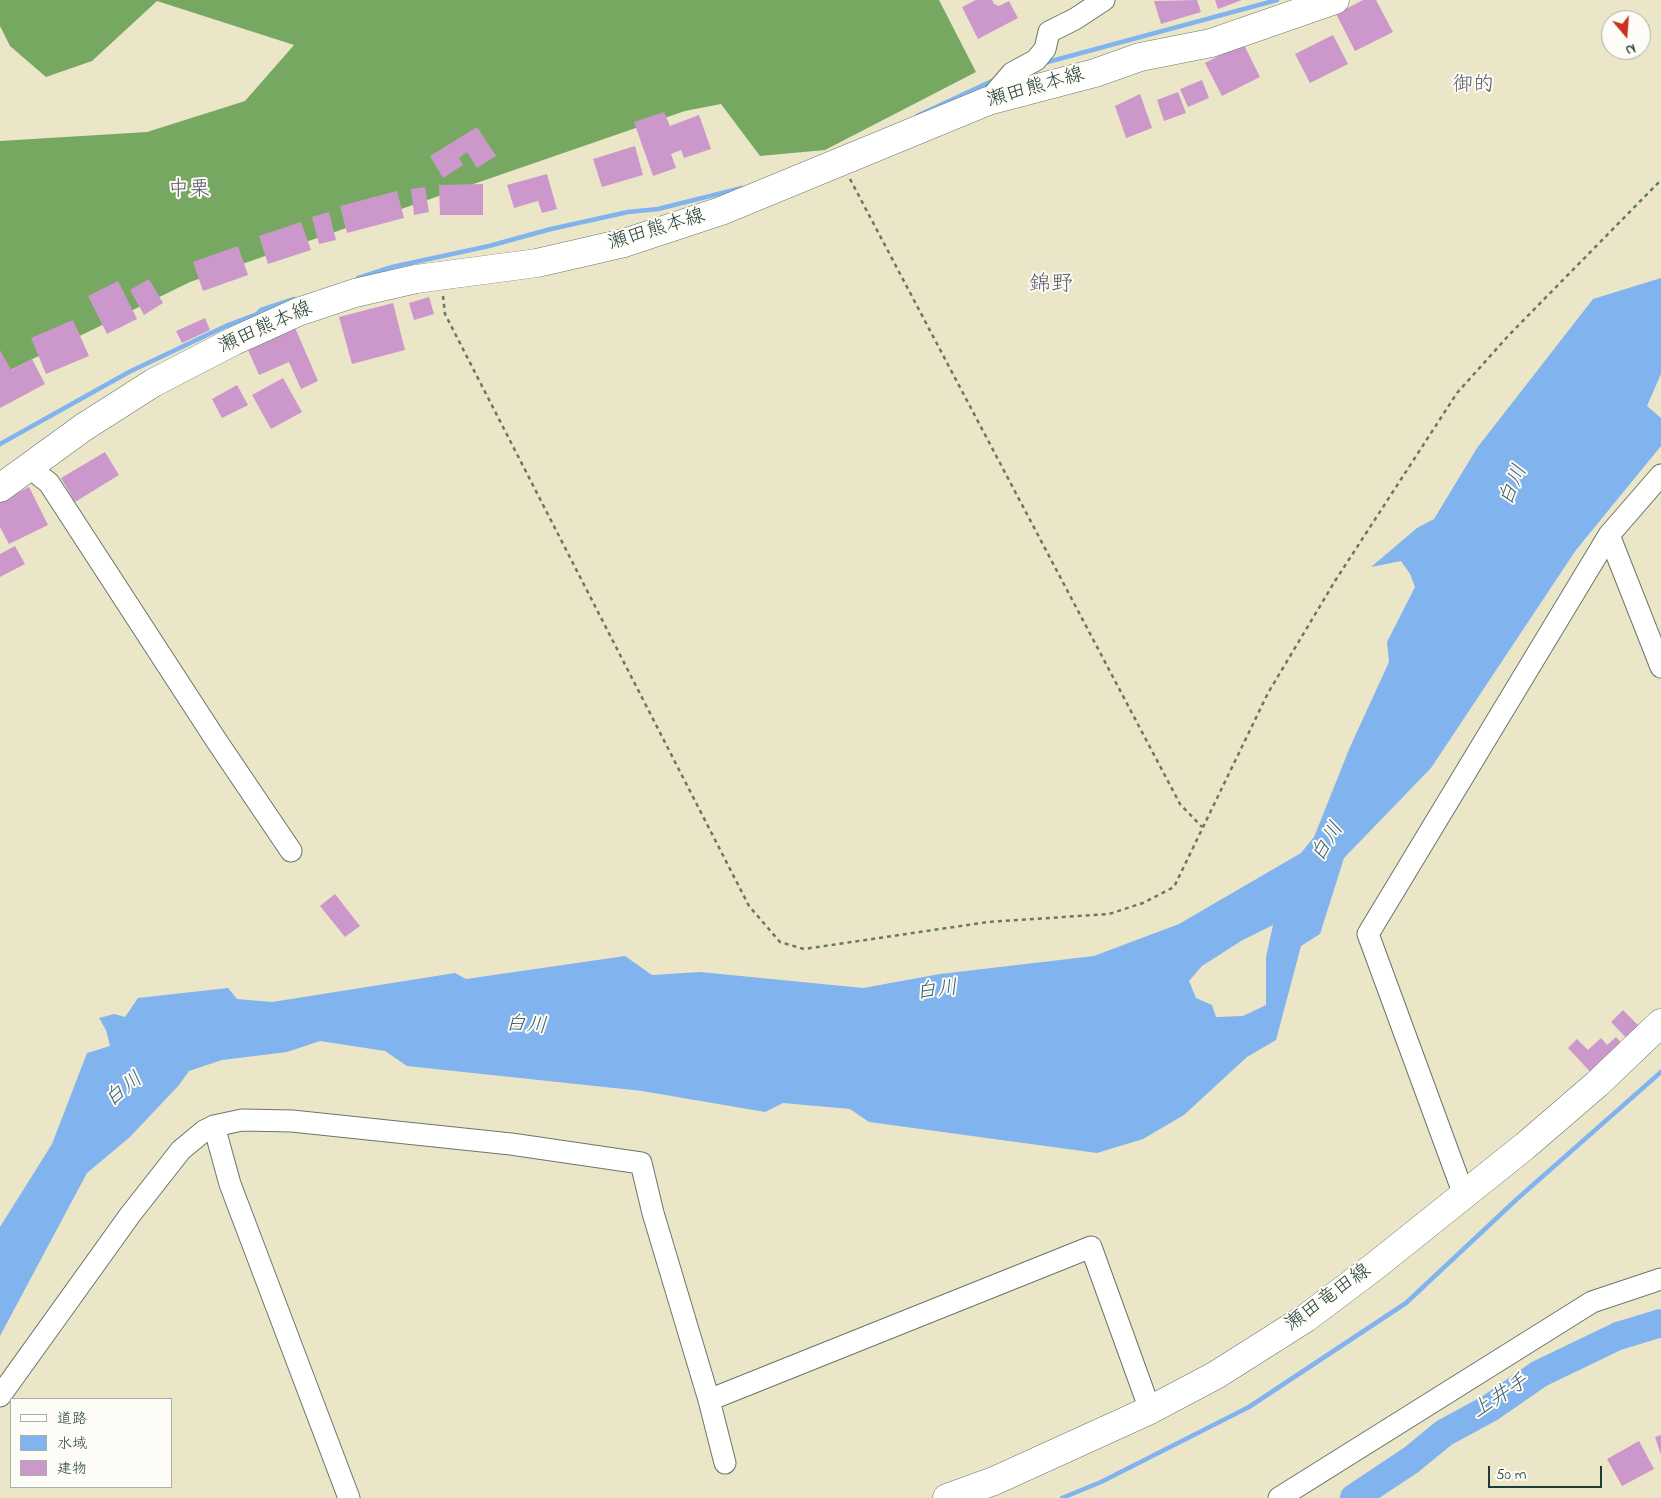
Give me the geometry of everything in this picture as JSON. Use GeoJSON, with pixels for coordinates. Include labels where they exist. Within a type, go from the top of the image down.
{"type":"FeatureCollection","features":[{"type":"Feature","properties":{"kind":"main road","name":"瀬田熊本線"},"geometry":{"type":"LineString","coordinates":[[0,488],[84,427],[153,383],[234,341],[298,312],[355,293],[442,275],[537,263],[624,243],[720,211],[988,102],[1094,73],[1140,58],[1211,43],[1334,0]]}},
{"type":"Feature","properties":{"kind":"main road","name":"瀬田竜田線"},"geometry":{"type":"LineString","coordinates":[[947,1498],[994,1481],[1150,1410],[1216,1375],[1306,1318],[1464,1195],[1597,1084],[1661,1023]]}},
{"type":"Feature","properties":{"kind":"street"},"geometry":{"type":"LineString","coordinates":[[988,102],[1012,73],[1036,60],[1045,49],[1049,32],[1075,19],[1104,0]]}},
{"type":"Feature","properties":{"kind":"street"},"geometry":{"type":"LineString","coordinates":[[30,468],[49,483],[210,732],[292,851]]}},
{"type":"Feature","properties":{"kind":"street"},"geometry":{"type":"LineString","coordinates":[[1464,1195],[1368,934],[1609,535],[1661,475]]}},
{"type":"Feature","properties":{"kind":"street"},"geometry":{"type":"LineString","coordinates":[[1609,535],[1661,667]]}},
{"type":"Feature","properties":{"kind":"street"},"geometry":{"type":"LineString","coordinates":[[0,1396],[154,1183],[182,1150],[204,1131],[214,1126],[242,1120],[292,1121],[511,1144],[641,1163],[653,1213],[710,1400],[725,1463]]}},
{"type":"Feature","properties":{"kind":"street"},"geometry":{"type":"LineString","coordinates":[[214,1126],[230,1184],[349,1498]]}},
{"type":"Feature","properties":{"kind":"street"},"geometry":{"type":"LineString","coordinates":[[710,1400],[1091,1247],[1150,1410]]}},
{"type":"Feature","properties":{"kind":"street"},"geometry":{"type":"LineString","coordinates":[[1279,1498],[1592,1302],[1661,1279]]}},
{"type":"Feature","properties":{"kind":"path"},"geometry":{"type":"LineString","coordinates":[[849,178],[1180,804],[1202,827]]}},
{"type":"Feature","properties":{"kind":"path"},"geometry":{"type":"LineString","coordinates":[[442,275],[445,314],[749,906],[780,942],[804,949],[988,922],[1109,914],[1142,903],[1174,887],[1268,693],[1335,581],[1458,393],[1509,335],[1661,180]]}},
{"type":"Feature","properties":{"kind":"green space"},"geometry":{"type":"Polygon","coordinates":[[[0,0],[939,0],[976,72],[825,150],[760,156],[721,104],[685,111],[190,282],[0,375],[0,141],[147,132],[245,101],[294,45],[157,1],[92,61],[46,77],[10,46],[0,26],[0,0]]]}},
{"type":"Feature","properties":{"kind":"water","name":"白川"},"geometry":{"type":"Polygon","coordinates":[[[1661,278],[1661,374],[1647,406],[1661,418],[1661,446],[1576,550],[1431,768],[1344,858],[1320,934],[1301,946],[1276,1040],[1247,1057],[1184,1115],[1143,1139],[1097,1153],[869,1122],[850,1109],[783,1103],[765,1112],[642,1091],[407,1066],[385,1051],[320,1041],[287,1052],[222,1060],[189,1071],[179,1085],[130,1137],[87,1173],[0,1336],[0,1227],[52,1144],[87,1053],[110,1046],[106,1030],[99,1018],[114,1014],[125,1017],[138,998],[228,988],[237,999],[272,1002],[455,973],[466,979],[625,956],[652,975],[700,972],[863,988],[940,974],[1094,956],[1179,924],[1301,853],[1314,837],[1350,747],[1389,662],[1387,642],[1415,587],[1410,574],[1401,561],[1371,567],[1417,528],[1434,519],[1477,448],[1593,299],[1661,278]],[[1273,925],[1241,941],[1202,966],[1189,981],[1196,998],[1212,1005],[1216,1017],[1243,1016],[1266,1005],[1266,957],[1273,925]]]}},
{"type":"Feature","properties":{"kind":"building"},"geometry":{"type":"Polygon","coordinates":[[[976,0],[992,0],[994,4],[999,6],[1009,1],[1018,18],[978,39],[962,7],[976,0]]]}},
{"type":"Feature","properties":{"kind":"building"},"geometry":{"type":"Polygon","coordinates":[[[1197,0],[1201,12],[1161,24],[1154,1],[1197,0]]]}},
{"type":"Feature","properties":{"kind":"building"},"geometry":{"type":"Polygon","coordinates":[[[1215,0],[1242,0],[1218,9],[1215,0]]]}},
{"type":"Feature","properties":{"kind":"building"},"geometry":{"type":"Polygon","coordinates":[[[1363,0],[1376,0],[1393,32],[1355,51],[1336,14],[1363,0]]]}},
{"type":"Feature","properties":{"kind":"building"},"geometry":{"type":"Polygon","coordinates":[[[1333,35],[1348,64],[1310,83],[1295,54],[1333,35]]]}},
{"type":"Feature","properties":{"kind":"building"},"geometry":{"type":"Polygon","coordinates":[[[1243,43],[1260,77],[1222,96],[1205,63],[1243,43]]]}},
{"type":"Feature","properties":{"kind":"building"},"geometry":{"type":"Polygon","coordinates":[[[1202,80],[1209,98],[1188,107],[1180,89],[1202,80]]]}},
{"type":"Feature","properties":{"kind":"building"},"geometry":{"type":"Polygon","coordinates":[[[1178,92],[1186,113],[1164,121],[1157,100],[1178,92]]]}},
{"type":"Feature","properties":{"kind":"building"},"geometry":{"type":"Polygon","coordinates":[[[1140,94],[1152,128],[1126,138],[1115,106],[1140,94]]]}},
{"type":"Feature","properties":{"kind":"building"},"geometry":{"type":"Polygon","coordinates":[[[664,112],[670,126],[699,115],[711,149],[684,158],[681,150],[671,154],[676,168],[653,176],[634,122],[664,112]]]}},
{"type":"Feature","properties":{"kind":"building"},"geometry":{"type":"Polygon","coordinates":[[[477,127],[496,156],[477,168],[467,152],[459,158],[463,165],[443,178],[430,156],[477,127]]]}},
{"type":"Feature","properties":{"kind":"building"},"geometry":{"type":"Polygon","coordinates":[[[635,146],[643,175],[602,187],[593,159],[635,146]]]}},
{"type":"Feature","properties":{"kind":"building"},"geometry":{"type":"Polygon","coordinates":[[[547,174],[557,209],[542,213],[538,201],[514,208],[507,185],[547,174]]]}},
{"type":"Feature","properties":{"kind":"building"},"geometry":{"type":"Polygon","coordinates":[[[483,184],[483,215],[440,215],[439,185],[483,184]]]}},
{"type":"Feature","properties":{"kind":"building"},"geometry":{"type":"Polygon","coordinates":[[[425,187],[429,212],[414,215],[411,189],[425,187]]]}},
{"type":"Feature","properties":{"kind":"building"},"geometry":{"type":"Polygon","coordinates":[[[397,191],[404,218],[347,233],[340,206],[397,191]]]}},
{"type":"Feature","properties":{"kind":"building"},"geometry":{"type":"Polygon","coordinates":[[[329,212],[336,240],[319,244],[312,217],[329,212]]]}},
{"type":"Feature","properties":{"kind":"building"},"geometry":{"type":"Polygon","coordinates":[[[301,222],[311,250],[268,264],[259,236],[301,222]]]}},
{"type":"Feature","properties":{"kind":"building"},"geometry":{"type":"Polygon","coordinates":[[[238,246],[248,275],[203,291],[193,262],[238,246]]]}},
{"type":"Feature","properties":{"kind":"building"},"geometry":{"type":"Polygon","coordinates":[[[149,279],[163,303],[144,315],[130,290],[149,279]]]}},
{"type":"Feature","properties":{"kind":"building"},"geometry":{"type":"Polygon","coordinates":[[[118,281],[137,319],[107,334],[88,296],[118,281]]]}},
{"type":"Feature","properties":{"kind":"building"},"geometry":{"type":"Polygon","coordinates":[[[429,297],[434,314],[414,320],[409,303],[429,297]]]}},
{"type":"Feature","properties":{"kind":"building"},"geometry":{"type":"Polygon","coordinates":[[[393,303],[405,350],[352,364],[339,317],[393,303]]]}},
{"type":"Feature","properties":{"kind":"building"},"geometry":{"type":"Polygon","coordinates":[[[205,318],[210,330],[182,343],[176,331],[205,318]]]}},
{"type":"Feature","properties":{"kind":"building"},"geometry":{"type":"Polygon","coordinates":[[[73,320],[89,356],[46,374],[31,338],[73,320]]]}},
{"type":"Feature","properties":{"kind":"building"},"geometry":{"type":"Polygon","coordinates":[[[293,323],[318,381],[301,389],[289,362],[259,375],[245,343],[293,323]]]}},
{"type":"Feature","properties":{"kind":"building"},"geometry":{"type":"Polygon","coordinates":[[[0,350],[11,370],[32,359],[45,384],[0,408],[0,350]]]}},
{"type":"Feature","properties":{"kind":"building"},"geometry":{"type":"Polygon","coordinates":[[[283,378],[302,412],[271,429],[252,395],[283,378]]]}},
{"type":"Feature","properties":{"kind":"building"},"geometry":{"type":"Polygon","coordinates":[[[237,385],[248,405],[222,418],[212,399],[237,385]]]}},
{"type":"Feature","properties":{"kind":"building"},"geometry":{"type":"Polygon","coordinates":[[[105,452],[119,475],[75,502],[61,478],[105,452]]]}},
{"type":"Feature","properties":{"kind":"building"},"geometry":{"type":"Polygon","coordinates":[[[29,487],[48,525],[9,544],[0,527],[0,502],[29,487]]]}},
{"type":"Feature","properties":{"kind":"building"},"geometry":{"type":"Polygon","coordinates":[[[15,546],[25,564],[0,577],[0,554],[15,546]]]}},
{"type":"Feature","properties":{"kind":"building"},"geometry":{"type":"Polygon","coordinates":[[[335,894],[360,926],[345,937],[320,906],[335,894]]]}},
{"type":"Feature","properties":{"kind":"building"},"geometry":{"type":"Polygon","coordinates":[[[1623,1010],[1645,1032],[1633,1045],[1611,1022],[1623,1010]]]}},
{"type":"Feature","properties":{"kind":"building"},"geometry":{"type":"Polygon","coordinates":[[[1616,1037],[1627,1049],[1595,1077],[1568,1048],[1577,1039],[1588,1050],[1601,1038],[1607,1045],[1616,1037]]]}},
{"type":"Feature","properties":{"kind":"building"},"geometry":{"type":"Polygon","coordinates":[[[1661,1435],[1661,1455],[1655,1437],[1661,1435]]]}},
{"type":"Feature","properties":{"kind":"building"},"geometry":{"type":"Polygon","coordinates":[[[1639,1441],[1654,1469],[1622,1486],[1607,1459],[1639,1441]]]}},
{"type":"Feature","properties":{"kind":"waterway"},"geometry":{"type":"LineString","coordinates":[[1044,63],[1277,0]]}},
{"type":"Feature","properties":{"kind":"waterway"},"geometry":{"type":"LineString","coordinates":[[917,116],[994,80]]}},
{"type":"Feature","properties":{"kind":"waterway"},"geometry":{"type":"LineString","coordinates":[[358,278],[392,267],[489,246],[551,229],[628,212],[658,209],[742,188]]}},
{"type":"Feature","properties":{"kind":"waterway"},"geometry":{"type":"LineString","coordinates":[[0,444],[129,372],[228,325],[257,314],[261,310],[294,299]]}},
{"type":"Feature","properties":{"kind":"waterway"},"geometry":{"type":"LineString","coordinates":[[1062,1498],[1101,1482],[1249,1407],[1406,1303],[1517,1199],[1661,1072]]}},
{"type":"Feature","properties":{"kind":"waterway","name":"上井手"},"geometry":{"type":"LineString","coordinates":[[1354,1498],[1411,1460],[1444,1433],[1490,1408],[1539,1374],[1618,1336],[1661,1323]]}},
{"type":"Feature","properties":{"kind":"district","name":"御的"},"geometry":{"type":"Point","coordinates":[1473,87]}},
{"type":"Feature","properties":{"kind":"district","name":"中栗"},"geometry":{"type":"Point","coordinates":[189,192]}},
{"type":"Feature","properties":{"kind":"district","name":"錦野"},"geometry":{"type":"Point","coordinates":[1051,286]}}]}
